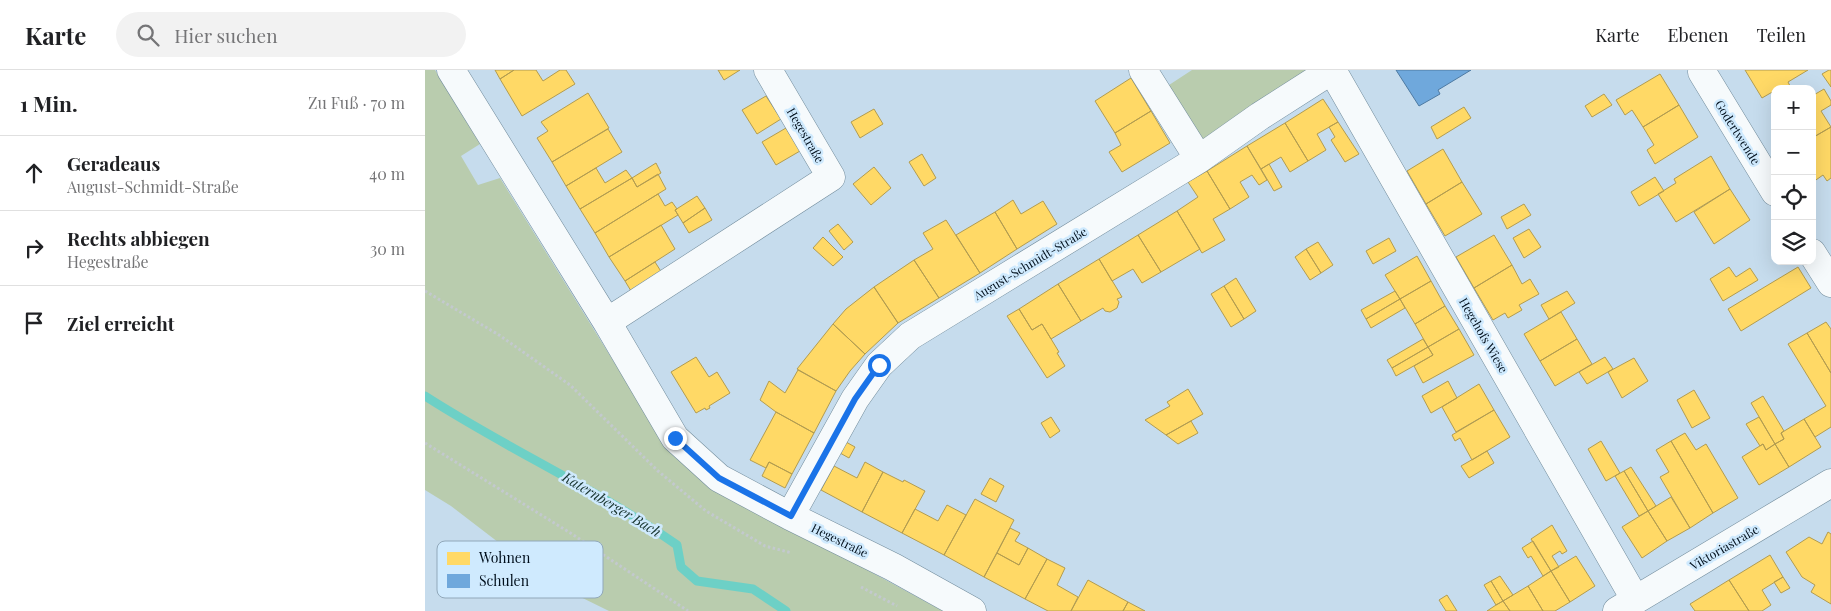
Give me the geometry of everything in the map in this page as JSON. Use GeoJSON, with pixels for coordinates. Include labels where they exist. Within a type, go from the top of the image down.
{"type":"FeatureCollection","features":[{"type":"Feature","properties":{"kind":"street","name":"Hegestraße"},"geometry":{"type":"LineString","coordinates":[[451,70],[607,322],[675,438],[719,478],[893,567],[972,611]]}},
{"type":"Feature","properties":{"kind":"street","name":"Hegestraße"},"geometry":{"type":"LineString","coordinates":[[607,322],[831,177],[768,70]]}},
{"type":"Feature","properties":{"kind":"street"},"geometry":{"type":"LineString","coordinates":[[1143,70],[1199,159]]}},
{"type":"Feature","properties":{"kind":"street","name":"August-Schmidt-Straße"},"geometry":{"type":"LineString","coordinates":[[791,516],[855,399],[879,365],[910,336],[1199,159],[1332,70]]}},
{"type":"Feature","properties":{"kind":"street","name":"Hegehofs Wiese"},"geometry":{"type":"LineString","coordinates":[[1332,70],[1626,605]]}},
{"type":"Feature","properties":{"kind":"street","name":"Godertwende"},"geometry":{"type":"LineString","coordinates":[[1702,72],[1771,185]]}},
{"type":"Feature","properties":{"kind":"street"},"geometry":{"type":"LineString","coordinates":[[1816,259],[1831,283]]}},
{"type":"Feature","properties":{"kind":"street","name":"Viktoriastraße"},"geometry":{"type":"LineString","coordinates":[[1626,605],[1831,484]]}},
{"type":"Feature","properties":{"kind":"path"},"geometry":{"type":"LineString","coordinates":[[425,443],[582,541]]}},
{"type":"Feature","properties":{"kind":"path"},"geometry":{"type":"LineString","coordinates":[[603,555],[688,611]]}},
{"type":"Feature","properties":{"kind":"green space"},"geometry":{"type":"Polygon","coordinates":[[[425,70],[435,70],[480,144],[461,156],[478,185],[500,178],[661,438],[701,480],[943,611],[609,611],[583,598],[603,598],[603,541],[497,541],[451,506],[425,490],[425,70]]]}},
{"type":"Feature","properties":{"kind":"green space"},"geometry":{"type":"Polygon","coordinates":[[[1192,70],[1326,70],[1201,149],[1166,87],[1192,70]]]}},
{"type":"Feature","properties":{"kind":"building: Wohnen"},"geometry":{"type":"Polygon","coordinates":[[[495,70],[514,70],[500,79],[495,70]]]}},
{"type":"Feature","properties":{"kind":"building: Wohnen"},"geometry":{"type":"Polygon","coordinates":[[[514,70],[536,70],[543,81],[560,70],[566,70],[575,84],[522,116],[500,79],[514,70]]]}},
{"type":"Feature","properties":{"kind":"building: Wohnen"},"geometry":{"type":"Polygon","coordinates":[[[718,70],[740,70],[724,80],[718,70]]]}},
{"type":"Feature","properties":{"kind":"building: Wohnen"},"geometry":{"type":"Polygon","coordinates":[[[1745,70],[1808,70],[1788,82],[1790,85],[1771,85],[1771,93],[1762,98],[1745,70]]]}},
{"type":"Feature","properties":{"kind":"building: Wohnen"},"geometry":{"type":"Polygon","coordinates":[[[1831,70],[1831,87],[1822,74],[1831,70]]]}},
{"type":"Feature","properties":{"kind":"building: Wohnen"},"geometry":{"type":"Polygon","coordinates":[[[1660,74],[1679,105],[1643,127],[1632,110],[1625,115],[1616,100],[1660,74]]]}},
{"type":"Feature","properties":{"kind":"building: Wohnen"},"geometry":{"type":"Polygon","coordinates":[[[1131,78],[1151,111],[1115,133],[1095,101],[1131,78]]]}},
{"type":"Feature","properties":{"kind":"building: Wohnen"},"geometry":{"type":"Polygon","coordinates":[[[1824,89],[1831,101],[1831,105],[1821,111],[1831,127],[1816,136],[1816,130],[1816,94],[1824,89]]]}},
{"type":"Feature","properties":{"kind":"building: Wohnen"},"geometry":{"type":"Polygon","coordinates":[[[588,93],[609,128],[552,162],[537,138],[548,131],[541,122],[588,93]]]}},
{"type":"Feature","properties":{"kind":"building: Wohnen"},"geometry":{"type":"Polygon","coordinates":[[[1604,94],[1612,105],[1592,117],[1585,106],[1604,94]]]}},
{"type":"Feature","properties":{"kind":"building: Wohnen"},"geometry":{"type":"Polygon","coordinates":[[[766,96],[781,119],[757,134],[742,110],[766,96]]]}},
{"type":"Feature","properties":{"kind":"building: Wohnen"},"geometry":{"type":"Polygon","coordinates":[[[1323,99],[1338,122],[1317,134],[1326,150],[1308,161],[1285,123],[1323,99]]]}},
{"type":"Feature","properties":{"kind":"building: Wohnen"},"geometry":{"type":"Polygon","coordinates":[[[1679,105],[1698,137],[1655,164],[1647,150],[1654,145],[1643,127],[1679,105]]]}},
{"type":"Feature","properties":{"kind":"building: Wohnen"},"geometry":{"type":"Polygon","coordinates":[[[1464,107],[1471,118],[1437,139],[1431,127],[1464,107]]]}},
{"type":"Feature","properties":{"kind":"building: Wohnen"},"geometry":{"type":"Polygon","coordinates":[[[874,109],[883,124],[860,138],[851,122],[874,109]]]}},
{"type":"Feature","properties":{"kind":"building: Wohnen"},"geometry":{"type":"Polygon","coordinates":[[[1151,111],[1170,143],[1122,172],[1109,152],[1121,145],[1115,133],[1151,111]]]}},
{"type":"Feature","properties":{"kind":"building: Wohnen"},"geometry":{"type":"Polygon","coordinates":[[[1338,122],[1359,154],[1345,162],[1331,140],[1335,137],[1329,127],[1338,122]]]}},
{"type":"Feature","properties":{"kind":"building: Wohnen"},"geometry":{"type":"Polygon","coordinates":[[[1285,123],[1308,161],[1290,172],[1281,157],[1261,169],[1247,146],[1285,123]]]}},
{"type":"Feature","properties":{"kind":"building: Wohnen"},"geometry":{"type":"Polygon","coordinates":[[[1831,127],[1831,178],[1827,181],[1823,175],[1816,180],[1816,136],[1831,127]]]}},
{"type":"Feature","properties":{"kind":"building: Wohnen"},"geometry":{"type":"Polygon","coordinates":[[[786,128],[800,151],[776,165],[762,142],[786,128]]]}},
{"type":"Feature","properties":{"kind":"building: Wohnen"},"geometry":{"type":"Polygon","coordinates":[[[608,129],[622,152],[566,186],[552,162],[608,129]]]}},
{"type":"Feature","properties":{"kind":"building: Wohnen"},"geometry":{"type":"Polygon","coordinates":[[[1247,146],[1267,180],[1259,185],[1252,175],[1240,182],[1249,197],[1230,209],[1207,171],[1247,146]]]}},
{"type":"Feature","properties":{"kind":"building: Wohnen"},"geometry":{"type":"Polygon","coordinates":[[[1443,149],[1462,182],[1426,204],[1407,171],[1443,149]]]}},
{"type":"Feature","properties":{"kind":"building: Wohnen"},"geometry":{"type":"Polygon","coordinates":[[[922,154],[936,178],[924,186],[909,162],[922,154]]]}},
{"type":"Feature","properties":{"kind":"building: Wohnen"},"geometry":{"type":"Polygon","coordinates":[[[1711,156],[1730,189],[1676,222],[1658,194],[1676,183],[1674,179],[1711,156]]]}},
{"type":"Feature","properties":{"kind":"building: Wohnen"},"geometry":{"type":"Polygon","coordinates":[[[656,163],[661,173],[637,187],[632,178],[656,163]]]}},
{"type":"Feature","properties":{"kind":"building: Wohnen"},"geometry":{"type":"Polygon","coordinates":[[[1269,164],[1282,187],[1274,191],[1261,169],[1269,164]]]}},
{"type":"Feature","properties":{"kind":"building: Wohnen"},"geometry":{"type":"Polygon","coordinates":[[[874,167],[891,188],[871,205],[853,184],[874,167]]]}},
{"type":"Feature","properties":{"kind":"building: Wohnen"},"geometry":{"type":"Polygon","coordinates":[[[596,168],[605,183],[626,170],[632,178],[580,209],[566,186],[596,168]]]}},
{"type":"Feature","properties":{"kind":"building: Wohnen"},"geometry":{"type":"Polygon","coordinates":[[[1207,171],[1230,209],[1213,219],[1225,240],[1202,253],[1177,211],[1198,197],[1188,182],[1207,171]]]}},
{"type":"Feature","properties":{"kind":"building: Wohnen"},"geometry":{"type":"Polygon","coordinates":[[[658,174],[666,189],[595,233],[580,209],[632,178],[637,187],[658,174]]]}},
{"type":"Feature","properties":{"kind":"building: Wohnen"},"geometry":{"type":"Polygon","coordinates":[[[1655,177],[1664,191],[1639,206],[1631,192],[1655,177]]]}},
{"type":"Feature","properties":{"kind":"building: Wohnen"},"geometry":{"type":"Polygon","coordinates":[[[1462,182],[1482,214],[1445,236],[1426,204],[1462,182]]]}},
{"type":"Feature","properties":{"kind":"building: Wohnen"},"geometry":{"type":"Polygon","coordinates":[[[1730,189],[1750,220],[1714,244],[1694,212],[1730,189]]]}},
{"type":"Feature","properties":{"kind":"building: Wohnen"},"geometry":{"type":"Polygon","coordinates":[[[658,194],[665,206],[672,202],[677,209],[675,210],[678,215],[609,257],[595,233],[658,194]]]}},
{"type":"Feature","properties":{"kind":"building: Wohnen"},"geometry":{"type":"Polygon","coordinates":[[[697,196],[705,208],[683,223],[675,210],[697,196]]]}},
{"type":"Feature","properties":{"kind":"building: Wohnen"},"geometry":{"type":"Polygon","coordinates":[[[1013,200],[1021,214],[1043,201],[1057,224],[1017,249],[995,212],[1013,200]]]}},
{"type":"Feature","properties":{"kind":"building: Wohnen"},"geometry":{"type":"Polygon","coordinates":[[[1524,204],[1531,215],[1507,229],[1501,217],[1524,204]]]}},
{"type":"Feature","properties":{"kind":"building: Wohnen"},"geometry":{"type":"Polygon","coordinates":[[[705,208],[712,220],[689,233],[683,223],[705,208]]]}},
{"type":"Feature","properties":{"kind":"building: Wohnen"},"geometry":{"type":"Polygon","coordinates":[[[1177,211],[1200,249],[1161,272],[1138,235],[1177,211]]]}},
{"type":"Feature","properties":{"kind":"building: Wohnen"},"geometry":{"type":"Polygon","coordinates":[[[995,212],[1017,249],[980,273],[956,235],[995,212]]]}},
{"type":"Feature","properties":{"kind":"building: Wohnen"},"geometry":{"type":"Polygon","coordinates":[[[946,220],[980,273],[939,298],[914,260],[933,249],[923,233],[946,220]]]}},
{"type":"Feature","properties":{"kind":"building: Wohnen"},"geometry":{"type":"Polygon","coordinates":[[[838,224],[853,242],[844,250],[829,231],[838,224]]]}},
{"type":"Feature","properties":{"kind":"building: Wohnen"},"geometry":{"type":"Polygon","coordinates":[[[661,225],[675,249],[625,281],[609,257],[661,225]]]}},
{"type":"Feature","properties":{"kind":"building: Wohnen"},"geometry":{"type":"Polygon","coordinates":[[[1529,229],[1541,247],[1524,258],[1513,238],[1529,229]]]}},
{"type":"Feature","properties":{"kind":"building: Wohnen"},"geometry":{"type":"Polygon","coordinates":[[[1138,235],[1161,272],[1142,283],[1133,269],[1112,281],[1099,259],[1138,235]]]}},
{"type":"Feature","properties":{"kind":"building: Wohnen"},"geometry":{"type":"Polygon","coordinates":[[[1494,235],[1512,265],[1474,288],[1456,257],[1494,235]]]}},
{"type":"Feature","properties":{"kind":"building: Wohnen"},"geometry":{"type":"Polygon","coordinates":[[[823,237],[843,257],[833,266],[813,248],[823,237]]]}},
{"type":"Feature","properties":{"kind":"building: Wohnen"},"geometry":{"type":"Polygon","coordinates":[[[1389,238],[1396,251],[1373,264],[1366,251],[1389,238]]]}},
{"type":"Feature","properties":{"kind":"building: Wohnen"},"geometry":{"type":"Polygon","coordinates":[[[1318,242],[1333,265],[1321,273],[1306,249],[1318,242]]]}},
{"type":"Feature","properties":{"kind":"building: Wohnen"},"geometry":{"type":"Polygon","coordinates":[[[1306,249],[1321,273],[1310,280],[1295,257],[1306,249]]]}},
{"type":"Feature","properties":{"kind":"building: Wohnen"},"geometry":{"type":"Polygon","coordinates":[[[1417,256],[1431,281],[1400,299],[1385,275],[1417,256]]]}},
{"type":"Feature","properties":{"kind":"building: Wohnen"},"geometry":{"type":"Polygon","coordinates":[[[1099,259],[1122,297],[1117,299],[1119,302],[1117,308],[1110,312],[1105,311],[1103,308],[1081,321],[1058,284],[1099,259]]]}},
{"type":"Feature","properties":{"kind":"building: Wohnen"},"geometry":{"type":"Polygon","coordinates":[[[914,260],[939,298],[898,323],[874,287],[914,260]]]}},
{"type":"Feature","properties":{"kind":"building: Wohnen"},"geometry":{"type":"Polygon","coordinates":[[[655,262],[662,273],[631,291],[625,281],[655,262]]]}},
{"type":"Feature","properties":{"kind":"building: Wohnen"},"geometry":{"type":"Polygon","coordinates":[[[1512,265],[1522,284],[1530,279],[1539,294],[1519,305],[1522,310],[1508,318],[1505,313],[1493,320],[1474,288],[1512,265]]]}},
{"type":"Feature","properties":{"kind":"building: Wohnen"},"geometry":{"type":"Polygon","coordinates":[[[1729,267],[1736,277],[1750,268],[1758,280],[1723,301],[1710,279],[1729,267]]]}},
{"type":"Feature","properties":{"kind":"building: Wohnen"},"geometry":{"type":"Polygon","coordinates":[[[1798,267],[1811,288],[1741,331],[1728,309],[1798,267]]]}},
{"type":"Feature","properties":{"kind":"building: Wohnen"},"geometry":{"type":"Polygon","coordinates":[[[1236,278],[1256,311],[1244,319],[1224,286],[1236,278]]]}},
{"type":"Feature","properties":{"kind":"building: Wohnen"},"geometry":{"type":"Polygon","coordinates":[[[1431,281],[1445,306],[1415,324],[1400,299],[1431,281]]]}},
{"type":"Feature","properties":{"kind":"building: Wohnen"},"geometry":{"type":"Polygon","coordinates":[[[1058,284],[1081,321],[1051,339],[1042,324],[1032,330],[1019,309],[1058,284]]]}},
{"type":"Feature","properties":{"kind":"building: Wohnen"},"geometry":{"type":"Polygon","coordinates":[[[1224,286],[1244,319],[1231,327],[1211,294],[1224,286]]]}},
{"type":"Feature","properties":{"kind":"building: Wohnen"},"geometry":{"type":"Polygon","coordinates":[[[874,287],[898,323],[865,354],[833,324],[846,309],[874,287]]]}},
{"type":"Feature","properties":{"kind":"building: Wohnen"},"geometry":{"type":"Polygon","coordinates":[[[1395,291],[1400,299],[1366,319],[1361,310],[1395,291]]]}},
{"type":"Feature","properties":{"kind":"building: Wohnen"},"geometry":{"type":"Polygon","coordinates":[[[1567,291],[1575,303],[1549,319],[1541,305],[1567,291]]]}},
{"type":"Feature","properties":{"kind":"building: Wohnen"},"geometry":{"type":"Polygon","coordinates":[[[1400,299],[1405,308],[1371,328],[1366,319],[1400,299]]]}},
{"type":"Feature","properties":{"kind":"building: Wohnen"},"geometry":{"type":"Polygon","coordinates":[[[1445,306],[1459,329],[1428,347],[1415,324],[1445,306]]]}},
{"type":"Feature","properties":{"kind":"building: Wohnen"},"geometry":{"type":"Polygon","coordinates":[[[1019,309],[1032,330],[1042,324],[1065,366],[1047,378],[1007,316],[1019,309]]]}},
{"type":"Feature","properties":{"kind":"building: Wohnen"},"geometry":{"type":"Polygon","coordinates":[[[1561,312],[1577,339],[1540,361],[1524,334],[1561,312]]]}},
{"type":"Feature","properties":{"kind":"building: Wohnen"},"geometry":{"type":"Polygon","coordinates":[[[1826,322],[1831,329],[1831,373],[1807,333],[1826,322]]]}},
{"type":"Feature","properties":{"kind":"building: Wohnen"},"geometry":{"type":"Polygon","coordinates":[[[833,324],[865,354],[836,391],[797,369],[833,324]]]}},
{"type":"Feature","properties":{"kind":"building: Wohnen"},"geometry":{"type":"Polygon","coordinates":[[[1459,329],[1474,355],[1423,383],[1414,366],[1433,355],[1428,347],[1459,329]]]}},
{"type":"Feature","properties":{"kind":"building: Wohnen"},"geometry":{"type":"Polygon","coordinates":[[[1807,333],[1831,373],[1831,427],[1815,437],[1804,419],[1826,406],[1788,344],[1807,333]]]}},
{"type":"Feature","properties":{"kind":"building: Wohnen"},"geometry":{"type":"Polygon","coordinates":[[[1423,339],[1428,347],[1392,368],[1387,360],[1423,339]]]}},
{"type":"Feature","properties":{"kind":"building: Wohnen"},"geometry":{"type":"Polygon","coordinates":[[[1577,339],[1592,364],[1555,386],[1540,361],[1577,339]]]}},
{"type":"Feature","properties":{"kind":"building: Wohnen"},"geometry":{"type":"Polygon","coordinates":[[[1428,347],[1433,355],[1396,376],[1392,368],[1428,347]]]}},
{"type":"Feature","properties":{"kind":"building: Wohnen"},"geometry":{"type":"Polygon","coordinates":[[[696,357],[709,377],[717,372],[730,393],[709,406],[710,408],[706,410],[705,408],[696,413],[671,372],[696,357]]]}},
{"type":"Feature","properties":{"kind":"building: Wohnen"},"geometry":{"type":"Polygon","coordinates":[[[1605,357],[1613,369],[1587,384],[1579,372],[1605,357]]]}},
{"type":"Feature","properties":{"kind":"building: Wohnen"},"geometry":{"type":"Polygon","coordinates":[[[1634,358],[1648,381],[1622,398],[1608,372],[1634,358]]]}},
{"type":"Feature","properties":{"kind":"building: Wohnen"},"geometry":{"type":"Polygon","coordinates":[[[798,370],[836,391],[814,433],[776,412],[760,400],[769,381],[785,393],[798,370]]]}},
{"type":"Feature","properties":{"kind":"building: Wohnen"},"geometry":{"type":"Polygon","coordinates":[[[1448,381],[1457,398],[1431,413],[1422,396],[1448,381]]]}},
{"type":"Feature","properties":{"kind":"building: Wohnen"},"geometry":{"type":"Polygon","coordinates":[[[1479,384],[1494,410],[1456,432],[1442,407],[1479,384]]]}},
{"type":"Feature","properties":{"kind":"building: Wohnen"},"geometry":{"type":"Polygon","coordinates":[[[1188,389],[1203,414],[1166,435],[1145,420],[1170,406],[1167,402],[1188,389]]]}},
{"type":"Feature","properties":{"kind":"building: Wohnen"},"geometry":{"type":"Polygon","coordinates":[[[1694,390],[1710,418],[1692,428],[1677,400],[1694,390]]]}},
{"type":"Feature","properties":{"kind":"building: Wohnen"},"geometry":{"type":"Polygon","coordinates":[[[1763,396],[1784,431],[1781,433],[1784,439],[1775,444],[1751,403],[1763,396]]]}},
{"type":"Feature","properties":{"kind":"building: Wohnen"},"geometry":{"type":"Polygon","coordinates":[[[1494,410],[1510,437],[1472,460],[1460,438],[1455,441],[1452,435],[1494,410]]]}},
{"type":"Feature","properties":{"kind":"building: Wohnen"},"geometry":{"type":"Polygon","coordinates":[[[776,412],[814,433],[792,474],[769,462],[766,468],[750,460],[776,412]]]}},
{"type":"Feature","properties":{"kind":"building: Wohnen"},"geometry":{"type":"Polygon","coordinates":[[[1051,417],[1060,431],[1050,438],[1041,423],[1051,417]]]}},
{"type":"Feature","properties":{"kind":"building: Wohnen"},"geometry":{"type":"Polygon","coordinates":[[[1759,417],[1775,444],[1766,450],[1763,444],[1760,446],[1746,424],[1759,417]]]}},
{"type":"Feature","properties":{"kind":"building: Wohnen"},"geometry":{"type":"Polygon","coordinates":[[[1804,419],[1821,447],[1789,467],[1775,444],[1784,439],[1781,433],[1804,419]]]}},
{"type":"Feature","properties":{"kind":"building: Wohnen"},"geometry":{"type":"Polygon","coordinates":[[[1191,421],[1198,433],[1178,444],[1166,435],[1191,421]]]}},
{"type":"Feature","properties":{"kind":"building: Wohnen"},"geometry":{"type":"Polygon","coordinates":[[[1685,433],[1696,450],[1706,444],[1738,498],[1713,513],[1671,441],[1685,433]]]}},
{"type":"Feature","properties":{"kind":"building: Wohnen"},"geometry":{"type":"Polygon","coordinates":[[[1601,441],[1620,473],[1606,481],[1588,449],[1601,441]]]}},
{"type":"Feature","properties":{"kind":"building: Wohnen"},"geometry":{"type":"Polygon","coordinates":[[[1671,441],[1713,513],[1690,528],[1660,477],[1669,472],[1656,450],[1671,441]]]}},
{"type":"Feature","properties":{"kind":"building: Wohnen"},"geometry":{"type":"Polygon","coordinates":[[[846,442],[855,447],[849,458],[840,453],[846,442]]]}},
{"type":"Feature","properties":{"kind":"building: Wohnen"},"geometry":{"type":"Polygon","coordinates":[[[1763,444],[1766,450],[1775,444],[1789,467],[1759,485],[1742,457],[1763,444]]]}},
{"type":"Feature","properties":{"kind":"building: Wohnen"},"geometry":{"type":"Polygon","coordinates":[[[1487,451],[1494,463],[1469,478],[1461,466],[1487,451]]]}},
{"type":"Feature","properties":{"kind":"building: Wohnen"},"geometry":{"type":"Polygon","coordinates":[[[769,462],[792,474],[785,488],[762,476],[769,462]]]}},
{"type":"Feature","properties":{"kind":"building: Wohnen"},"geometry":{"type":"Polygon","coordinates":[[[865,462],[883,472],[862,512],[821,490],[834,466],[857,478],[865,462]]]}},
{"type":"Feature","properties":{"kind":"building: Wohnen"},"geometry":{"type":"Polygon","coordinates":[[[1631,467],[1656,506],[1648,511],[1624,471],[1631,467]]]}},
{"type":"Feature","properties":{"kind":"building: Wohnen"},"geometry":{"type":"Polygon","coordinates":[[[1624,471],[1648,511],[1639,516],[1615,476],[1624,471]]]}},
{"type":"Feature","properties":{"kind":"building: Wohnen"},"geometry":{"type":"Polygon","coordinates":[[[883,472],[925,491],[902,533],[862,512],[883,472]]]}},
{"type":"Feature","properties":{"kind":"building: Wohnen"},"geometry":{"type":"Polygon","coordinates":[[[990,478],[1004,486],[996,502],[981,494],[990,478]]]}},
{"type":"Feature","properties":{"kind":"building: Wohnen"},"geometry":{"type":"Polygon","coordinates":[[[1671,497],[1690,528],[1667,541],[1648,511],[1671,497]]]}},
{"type":"Feature","properties":{"kind":"building: Wohnen"},"geometry":{"type":"Polygon","coordinates":[[[975,499],[1014,520],[984,577],[944,555],[975,499]]]}},
{"type":"Feature","properties":{"kind":"building: Wohnen"},"geometry":{"type":"Polygon","coordinates":[[[947,505],[966,515],[944,555],[902,533],[915,509],[938,521],[947,505]]]}},
{"type":"Feature","properties":{"kind":"building: Wohnen"},"geometry":{"type":"Polygon","coordinates":[[[1648,511],[1667,541],[1642,558],[1622,527],[1648,511]]]}},
{"type":"Feature","properties":{"kind":"building: Wohnen"},"geometry":{"type":"Polygon","coordinates":[[[1552,525],[1567,551],[1562,554],[1560,551],[1552,556],[1559,567],[1551,571],[1531,539],[1552,525]]]}},
{"type":"Feature","properties":{"kind":"building: Wohnen"},"geometry":{"type":"Polygon","coordinates":[[[1010,528],[1020,533],[1015,541],[1028,548],[1019,565],[997,553],[1010,528]]]}},
{"type":"Feature","properties":{"kind":"building: Wohnen"},"geometry":{"type":"Polygon","coordinates":[[[1828,532],[1831,534],[1831,604],[1811,592],[1815,585],[1802,577],[1786,552],[1809,537],[1822,544],[1828,532]]]}},
{"type":"Feature","properties":{"kind":"building: Wohnen"},"geometry":{"type":"Polygon","coordinates":[[[1533,541],[1551,571],[1543,576],[1531,556],[1528,558],[1522,548],[1533,541]]]}},
{"type":"Feature","properties":{"kind":"building: Wohnen"},"geometry":{"type":"Polygon","coordinates":[[[1028,548],[1047,559],[1025,599],[984,577],[997,553],[1019,565],[1028,548]]]}},
{"type":"Feature","properties":{"kind":"building: Wohnen"},"geometry":{"type":"Polygon","coordinates":[[[1770,555],[1783,577],[1762,590],[1771,605],[1762,611],[1749,611],[1729,580],[1770,555]]]}},
{"type":"Feature","properties":{"kind":"building: Wohnen"},"geometry":{"type":"Polygon","coordinates":[[[1576,556],[1595,586],[1570,602],[1551,571],[1576,556]]]}},
{"type":"Feature","properties":{"kind":"building: Wohnen"},"geometry":{"type":"Polygon","coordinates":[[[1047,559],[1065,568],[1057,585],[1078,597],[1071,611],[1048,611],[1025,599],[1047,559]]]}},
{"type":"Feature","properties":{"kind":"building: Wohnen"},"geometry":{"type":"Polygon","coordinates":[[[1551,571],[1570,602],[1555,611],[1543,611],[1528,586],[1551,571]]]}},
{"type":"Feature","properties":{"kind":"building: Wohnen"},"geometry":{"type":"Polygon","coordinates":[[[1500,576],[1513,595],[1503,601],[1491,581],[1500,576]]]}},
{"type":"Feature","properties":{"kind":"building: Wohnen"},"geometry":{"type":"Polygon","coordinates":[[[1783,577],[1790,588],[1781,593],[1774,582],[1783,577]]]}},
{"type":"Feature","properties":{"kind":"building: Wohnen"},"geometry":{"type":"Polygon","coordinates":[[[1088,580],[1128,602],[1123,611],[1071,611],[1088,580]]]}},
{"type":"Feature","properties":{"kind":"building: Wohnen"},"geometry":{"type":"Polygon","coordinates":[[[1729,580],[1749,611],[1695,611],[1690,604],[1729,580]]]}},
{"type":"Feature","properties":{"kind":"building: Wohnen"},"geometry":{"type":"Polygon","coordinates":[[[1491,581],[1503,601],[1496,605],[1484,585],[1491,581]]]}},
{"type":"Feature","properties":{"kind":"building: Wohnen"},"geometry":{"type":"Polygon","coordinates":[[[1528,586],[1543,611],[1510,611],[1503,601],[1528,586]]]}},
{"type":"Feature","properties":{"kind":"building: Wohnen"},"geometry":{"type":"Polygon","coordinates":[[[1447,595],[1457,611],[1446,611],[1439,600],[1447,595]]]}},
{"type":"Feature","properties":{"kind":"building: Wohnen"},"geometry":{"type":"Polygon","coordinates":[[[1503,601],[1510,611],[1487,611],[1496,605],[1503,601]]]}},
{"type":"Feature","properties":{"kind":"building: Wohnen"},"geometry":{"type":"Polygon","coordinates":[[[1128,602],[1145,611],[1123,611],[1128,602]]]}},
{"type":"Feature","properties":{"kind":"building: Schulen"},"geometry":{"type":"Polygon","coordinates":[[[1396,70],[1471,70],[1438,90],[1440,94],[1419,106],[1396,70]]]}},
{"type":"Feature","properties":{"kind":"waterway","name":"Katernberger Bach"},"geometry":{"type":"LineString","coordinates":[[425,396],[488,434],[584,487],[677,545],[681,567],[697,581],[753,589],[786,611]]}},
{"type":"Feature","properties":{"kind":"route"},"geometry":{"type":"LineString","coordinates":[[675,438],[719,478],[791,516],[855,399],[879,365]]}}]}
